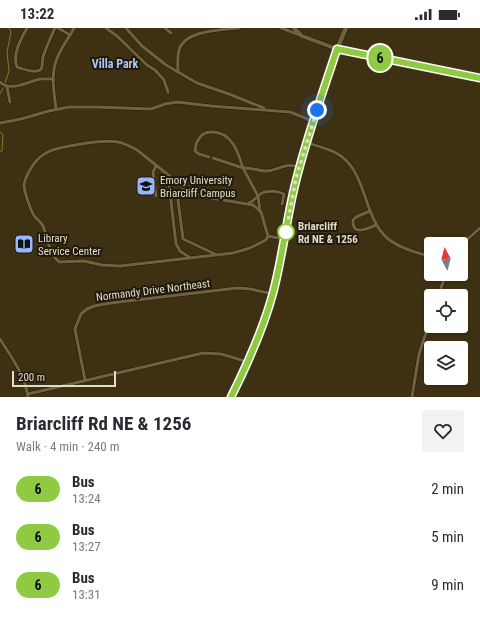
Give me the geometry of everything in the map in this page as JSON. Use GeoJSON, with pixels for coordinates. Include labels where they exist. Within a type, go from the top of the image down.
{"type":"FeatureCollection","features":[{"type":"Feature","properties":{"kind":"main road"},"geometry":{"type":"LineString","coordinates":[[231,397],[248,363],[262,328],[273,294],[300,167],[313,121],[337,49],[346,28]]}},
{"type":"Feature","properties":{"kind":"main road"},"geometry":{"type":"LineString","coordinates":[[337,49],[480,78]]}},
{"type":"Feature","properties":{"kind":"street"},"geometry":{"type":"LineString","coordinates":[[22,28],[27,28],[16,56],[17,67],[33,71],[39,71],[41,68],[43,57],[57,28],[70,35]]}},
{"type":"Feature","properties":{"kind":"street"},"geometry":{"type":"LineString","coordinates":[[56,109],[53,69],[57,56],[74,28]]}},
{"type":"Feature","properties":{"kind":"street"},"geometry":{"type":"LineString","coordinates":[[106,28],[155,70],[164,80],[168,92]]}},
{"type":"Feature","properties":{"kind":"street"},"geometry":{"type":"LineString","coordinates":[[126,28],[149,53],[166,66],[196,83],[229,94],[267,110]]}},
{"type":"Feature","properties":{"kind":"street"},"geometry":{"type":"LineString","coordinates":[[166,28],[171,33]]}},
{"type":"Feature","properties":{"kind":"street"},"geometry":{"type":"LineString","coordinates":[[178,72],[179,50],[188,38],[200,34],[239,28]]}},
{"type":"Feature","properties":{"kind":"street"},"geometry":{"type":"LineString","coordinates":[[281,28],[337,49]]}},
{"type":"Feature","properties":{"kind":"street"},"geometry":{"type":"LineString","coordinates":[[294,28],[302,36]]}},
{"type":"Feature","properties":{"kind":"street"},"geometry":{"type":"LineString","coordinates":[[7,87],[40,79],[53,79]]}},
{"type":"Feature","properties":{"kind":"street"},"geometry":{"type":"LineString","coordinates":[[0,82],[7,87],[10,102]]}},
{"type":"Feature","properties":{"kind":"street"},"geometry":{"type":"LineString","coordinates":[[240,108],[242,100]]}},
{"type":"Feature","properties":{"kind":"street"},"geometry":{"type":"LineString","coordinates":[[0,123],[21,119],[56,109],[85,107],[151,109],[177,102],[290,112],[313,121]]}},
{"type":"Feature","properties":{"kind":"street"},"geometry":{"type":"LineString","coordinates":[[209,157],[197,153],[195,149],[201,136],[207,132],[220,132],[224,134],[235,146],[243,168],[258,196],[260,211],[268,236]]}},
{"type":"Feature","properties":{"kind":"street"},"geometry":{"type":"LineString","coordinates":[[260,211],[249,203],[205,197],[186,189],[137,150],[118,142],[98,142],[58,148],[46,152],[34,163],[25,180],[25,191],[30,202],[31,210],[43,227],[52,254],[59,262],[84,261],[102,265],[120,266],[216,255],[246,250],[266,240],[268,236]]}},
{"type":"Feature","properties":{"kind":"street"},"geometry":{"type":"LineString","coordinates":[[307,143],[337,154],[346,161],[352,167],[376,225],[392,242],[424,255]]}},
{"type":"Feature","properties":{"kind":"street"},"geometry":{"type":"LineString","coordinates":[[213,158],[243,168],[254,168],[266,171],[287,165],[300,167]]}},
{"type":"Feature","properties":{"kind":"street"},"geometry":{"type":"LineString","coordinates":[[156,166],[153,172],[156,196]]}},
{"type":"Feature","properties":{"kind":"street"},"geometry":{"type":"LineString","coordinates":[[166,173],[169,184],[176,244],[180,251],[190,258]]}},
{"type":"Feature","properties":{"kind":"street"},"geometry":{"type":"LineString","coordinates":[[169,184],[176,180]]}},
{"type":"Feature","properties":{"kind":"street"},"geometry":{"type":"LineString","coordinates":[[186,189],[181,190],[178,197],[183,240],[216,255]]}},
{"type":"Feature","properties":{"kind":"street"},"geometry":{"type":"LineString","coordinates":[[249,203],[265,192],[282,192],[284,194],[282,204]]}},
{"type":"Feature","properties":{"kind":"street"},"geometry":{"type":"LineString","coordinates":[[370,211],[354,218],[353,226],[355,229],[360,230],[376,225]]}},
{"type":"Feature","properties":{"kind":"street"},"geometry":{"type":"LineString","coordinates":[[468,239],[480,228]]}},
{"type":"Feature","properties":{"kind":"street"},"geometry":{"type":"LineString","coordinates":[[268,236],[284,239]]}},
{"type":"Feature","properties":{"kind":"street","name":"Normandy Drive Northeast"},"geometry":{"type":"LineString","coordinates":[[85,380],[75,329],[81,314],[89,308],[111,303],[237,288],[250,288],[273,294]]}},
{"type":"Feature","properties":{"kind":"street"},"geometry":{"type":"LineString","coordinates":[[412,397],[419,354],[426,333]]}},
{"type":"Feature","properties":{"kind":"street"},"geometry":{"type":"LineString","coordinates":[[0,339],[17,366],[28,395],[85,380],[203,353],[221,354],[248,363]]}},
{"type":"Feature","properties":{"kind":"waterway"},"geometry":{"type":"LineString","coordinates":[[5,83],[9,71],[7,52],[11,32],[9,28]]}},
{"type":"Feature","properties":{"kind":"waterway"},"geometry":{"type":"LineString","coordinates":[[0,94],[3,88]]}},
{"type":"Feature","properties":{"kind":"waterway"},"geometry":{"type":"LineString","coordinates":[[0,132],[3,135],[2,151],[0,152]]}},
{"type":"Feature","properties":{"kind":"bus line","name":"6"},"geometry":{"type":"LineString","coordinates":[[231,397],[252,353],[273,294],[283,250],[296,178],[337,49],[480,78]]}},
{"type":"Feature","properties":{"kind":"place","name":"Emory University Briarcliff Campus"},"geometry":{"type":"Point","coordinates":[146,186]}},
{"type":"Feature","properties":{"kind":"place","name":"Briarcliff Rd NE & 1256"},"geometry":{"type":"Point","coordinates":[286,232]}},
{"type":"Feature","properties":{"kind":"place","name":"Library Service Center"},"geometry":{"type":"Point","coordinates":[24,244]}},
{"type":"Feature","properties":{"kind":"district","name":"Villa Park"},"geometry":{"type":"Point","coordinates":[115,64]}},
{"type":"Feature","properties":{"kind":"route"},"geometry":{"type":"LineString","coordinates":[[286,232],[296,178],[317,110]]}}]}
